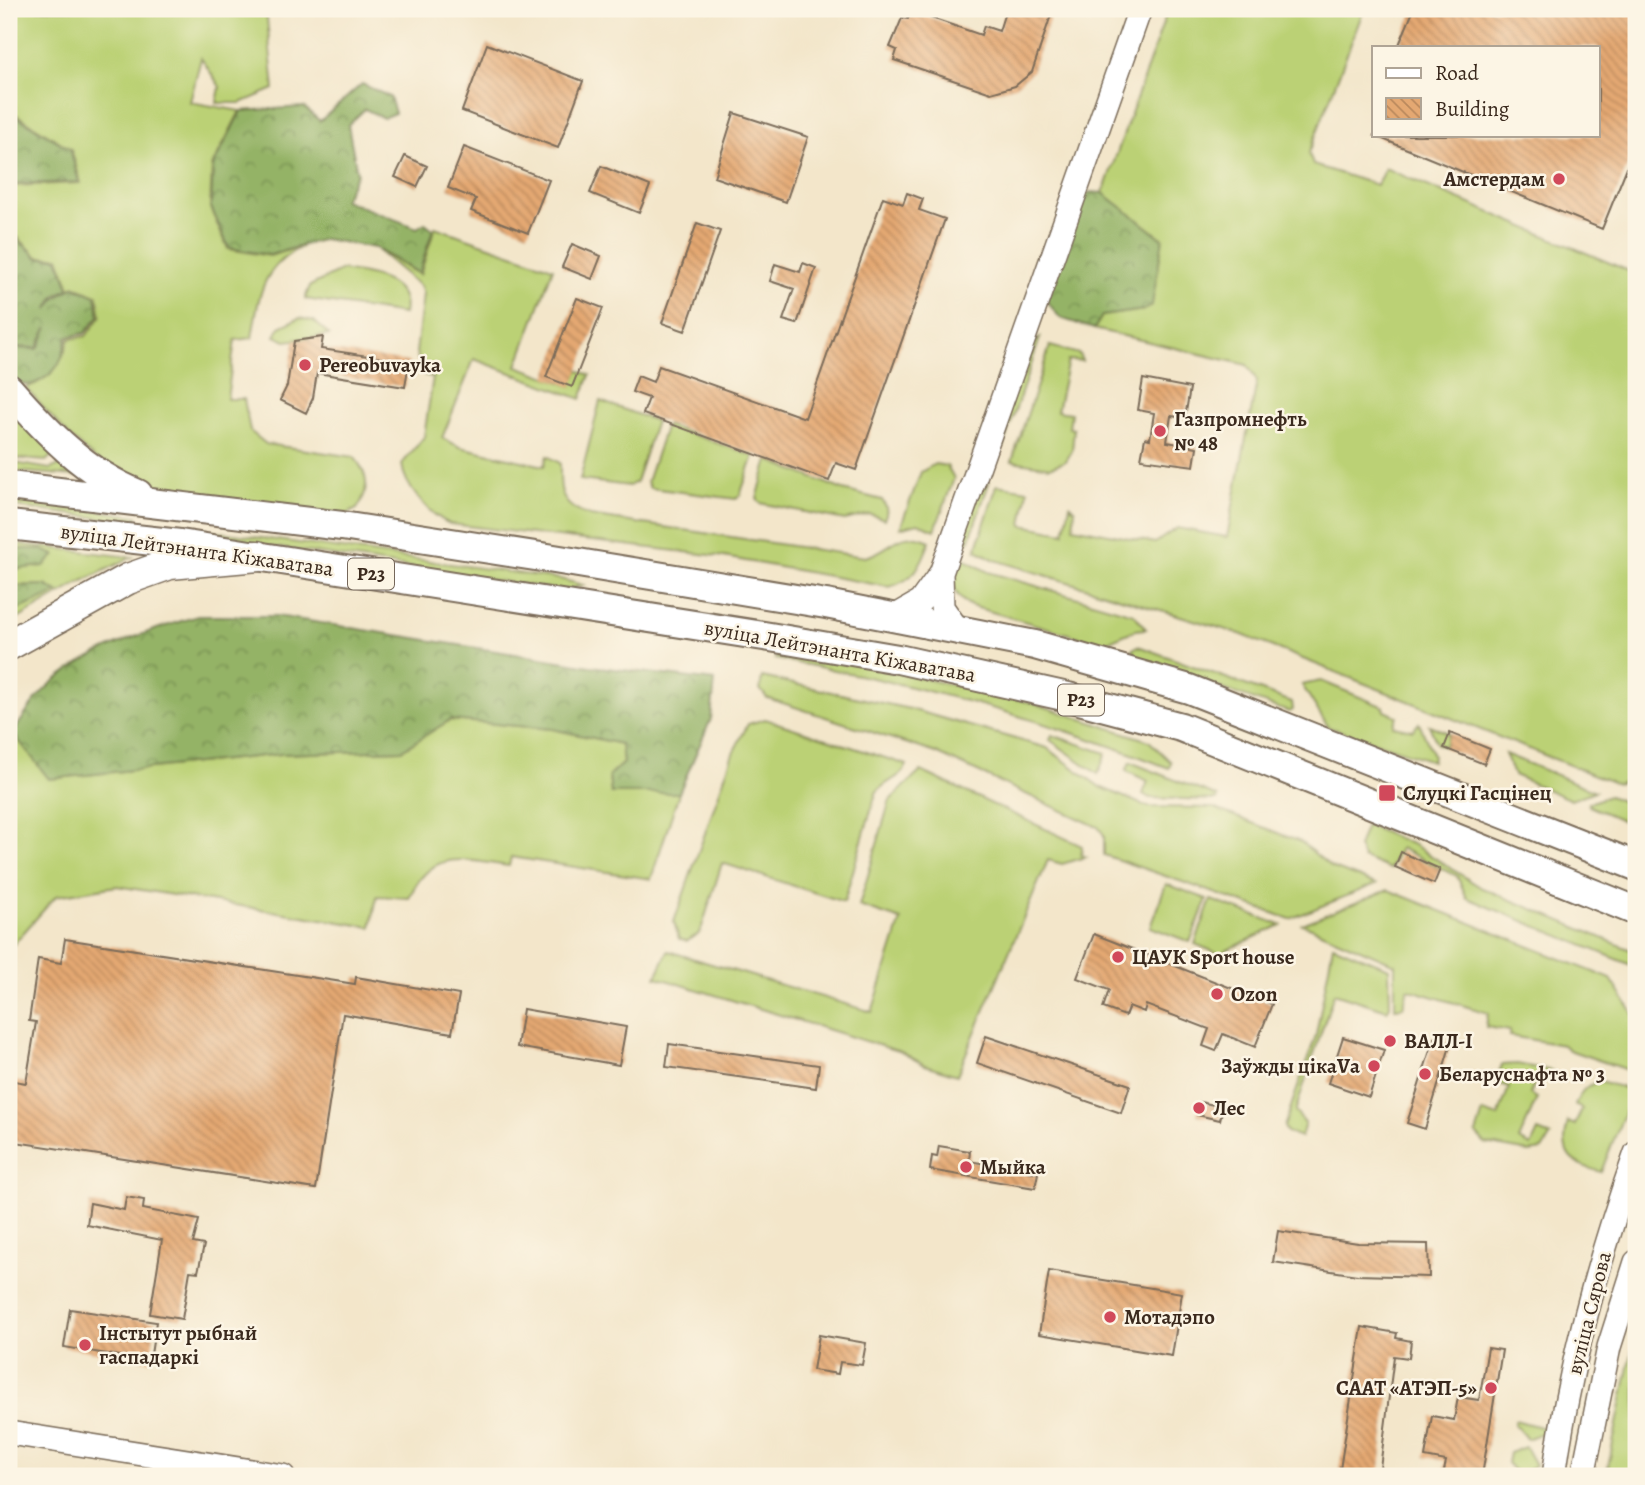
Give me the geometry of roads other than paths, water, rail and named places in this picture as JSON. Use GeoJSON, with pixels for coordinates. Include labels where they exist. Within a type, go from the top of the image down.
{"type":"FeatureCollection","features":[{"type":"Feature","properties":{"kind":"highway","name":"Р23"},"geometry":{"type":"LineString","coordinates":[[9,645],[128,579],[170,564],[258,556]]}},
{"type":"Feature","properties":{"kind":"main road","name":"Р23"},"geometry":{"type":"LineString","coordinates":[[9,389],[45,430],[113,484],[138,494],[198,507]]}},
{"type":"Feature","properties":{"kind":"main road","name":"вуліца Лейтэнанта Кіжаватава"},"geometry":{"type":"LineString","coordinates":[[9,486],[198,507],[575,562],[896,616],[1035,645],[1189,689],[1636,866]]}},
{"type":"Feature","properties":{"kind":"main road"},"geometry":{"type":"LineString","coordinates":[[135,539],[148,516],[147,503]]}},
{"type":"Feature","properties":{"kind":"main road"},"geometry":{"type":"LineString","coordinates":[[180,544],[179,529],[198,507]]}},
{"type":"Feature","properties":{"kind":"main road","name":"вуліца Лейтэнанта Кіжаватава"},"geometry":{"type":"LineString","coordinates":[[9,525],[180,544],[770,637],[898,659],[1068,697],[1181,727],[1636,911]]}},
{"type":"Feature","properties":{"kind":"street"},"geometry":{"type":"LineString","coordinates":[[896,616],[920,602],[941,573],[1140,9]]}},
{"type":"Feature","properties":{"kind":"street"},"geometry":{"type":"LineString","coordinates":[[941,573],[942,607],[956,627]]}},
{"type":"Feature","properties":{"kind":"street","name":"вуліца Сярова"},"geometry":{"type":"LineString","coordinates":[[1554,1476],[1600,1260],[1636,1153]]}},
{"type":"Feature","properties":{"kind":"street","name":"вуліца Сярова"},"geometry":{"type":"LineString","coordinates":[[1583,1476],[1609,1347],[1636,1262]]}},
{"type":"Feature","properties":{"kind":"street"},"geometry":{"type":"LineString","coordinates":[[1581,1340],[1609,1347]]}},
{"type":"Feature","properties":{"kind":"street"},"geometry":{"type":"LineString","coordinates":[[9,1433],[283,1476]]}},
{"type":"Feature","properties":{"kind":"place","name":"Амстердам"},"geometry":{"type":"Point","coordinates":[1559,179]}},
{"type":"Feature","properties":{"kind":"place","name":"Pereobuvayka"},"geometry":{"type":"Point","coordinates":[305,365]}},
{"type":"Feature","properties":{"kind":"place","name":"Газпромнефть № 48"},"geometry":{"type":"Point","coordinates":[1160,431]}},
{"type":"Feature","properties":{"kind":"place","name":"Слуцкі Гасцінец"},"geometry":{"type":"Point","coordinates":[1387,793]}},
{"type":"Feature","properties":{"kind":"place","name":"ЦАУК Sport house"},"geometry":{"type":"Point","coordinates":[1118,957]}},
{"type":"Feature","properties":{"kind":"place","name":"Ozon"},"geometry":{"type":"Point","coordinates":[1217,994]}},
{"type":"Feature","properties":{"kind":"place","name":"ВАЛЛ-І"},"geometry":{"type":"Point","coordinates":[1390,1041]}},
{"type":"Feature","properties":{"kind":"place","name":"Заўжды цікаVа"},"geometry":{"type":"Point","coordinates":[1374,1066]}},
{"type":"Feature","properties":{"kind":"place","name":"Беларуснафта № 3"},"geometry":{"type":"Point","coordinates":[1425,1074]}},
{"type":"Feature","properties":{"kind":"place","name":"Лес"},"geometry":{"type":"Point","coordinates":[1199,1108]}},
{"type":"Feature","properties":{"kind":"place","name":"Мыйка"},"geometry":{"type":"Point","coordinates":[966,1167]}},
{"type":"Feature","properties":{"kind":"place","name":"Мотадэпо"},"geometry":{"type":"Point","coordinates":[1110,1317]}},
{"type":"Feature","properties":{"kind":"place","name":"Інстытут рыбнай гаспадаркі"},"geometry":{"type":"Point","coordinates":[85,1345]}},
{"type":"Feature","properties":{"kind":"place","name":"СААТ «АТЭП-5»"},"geometry":{"type":"Point","coordinates":[1491,1388]}}]}
